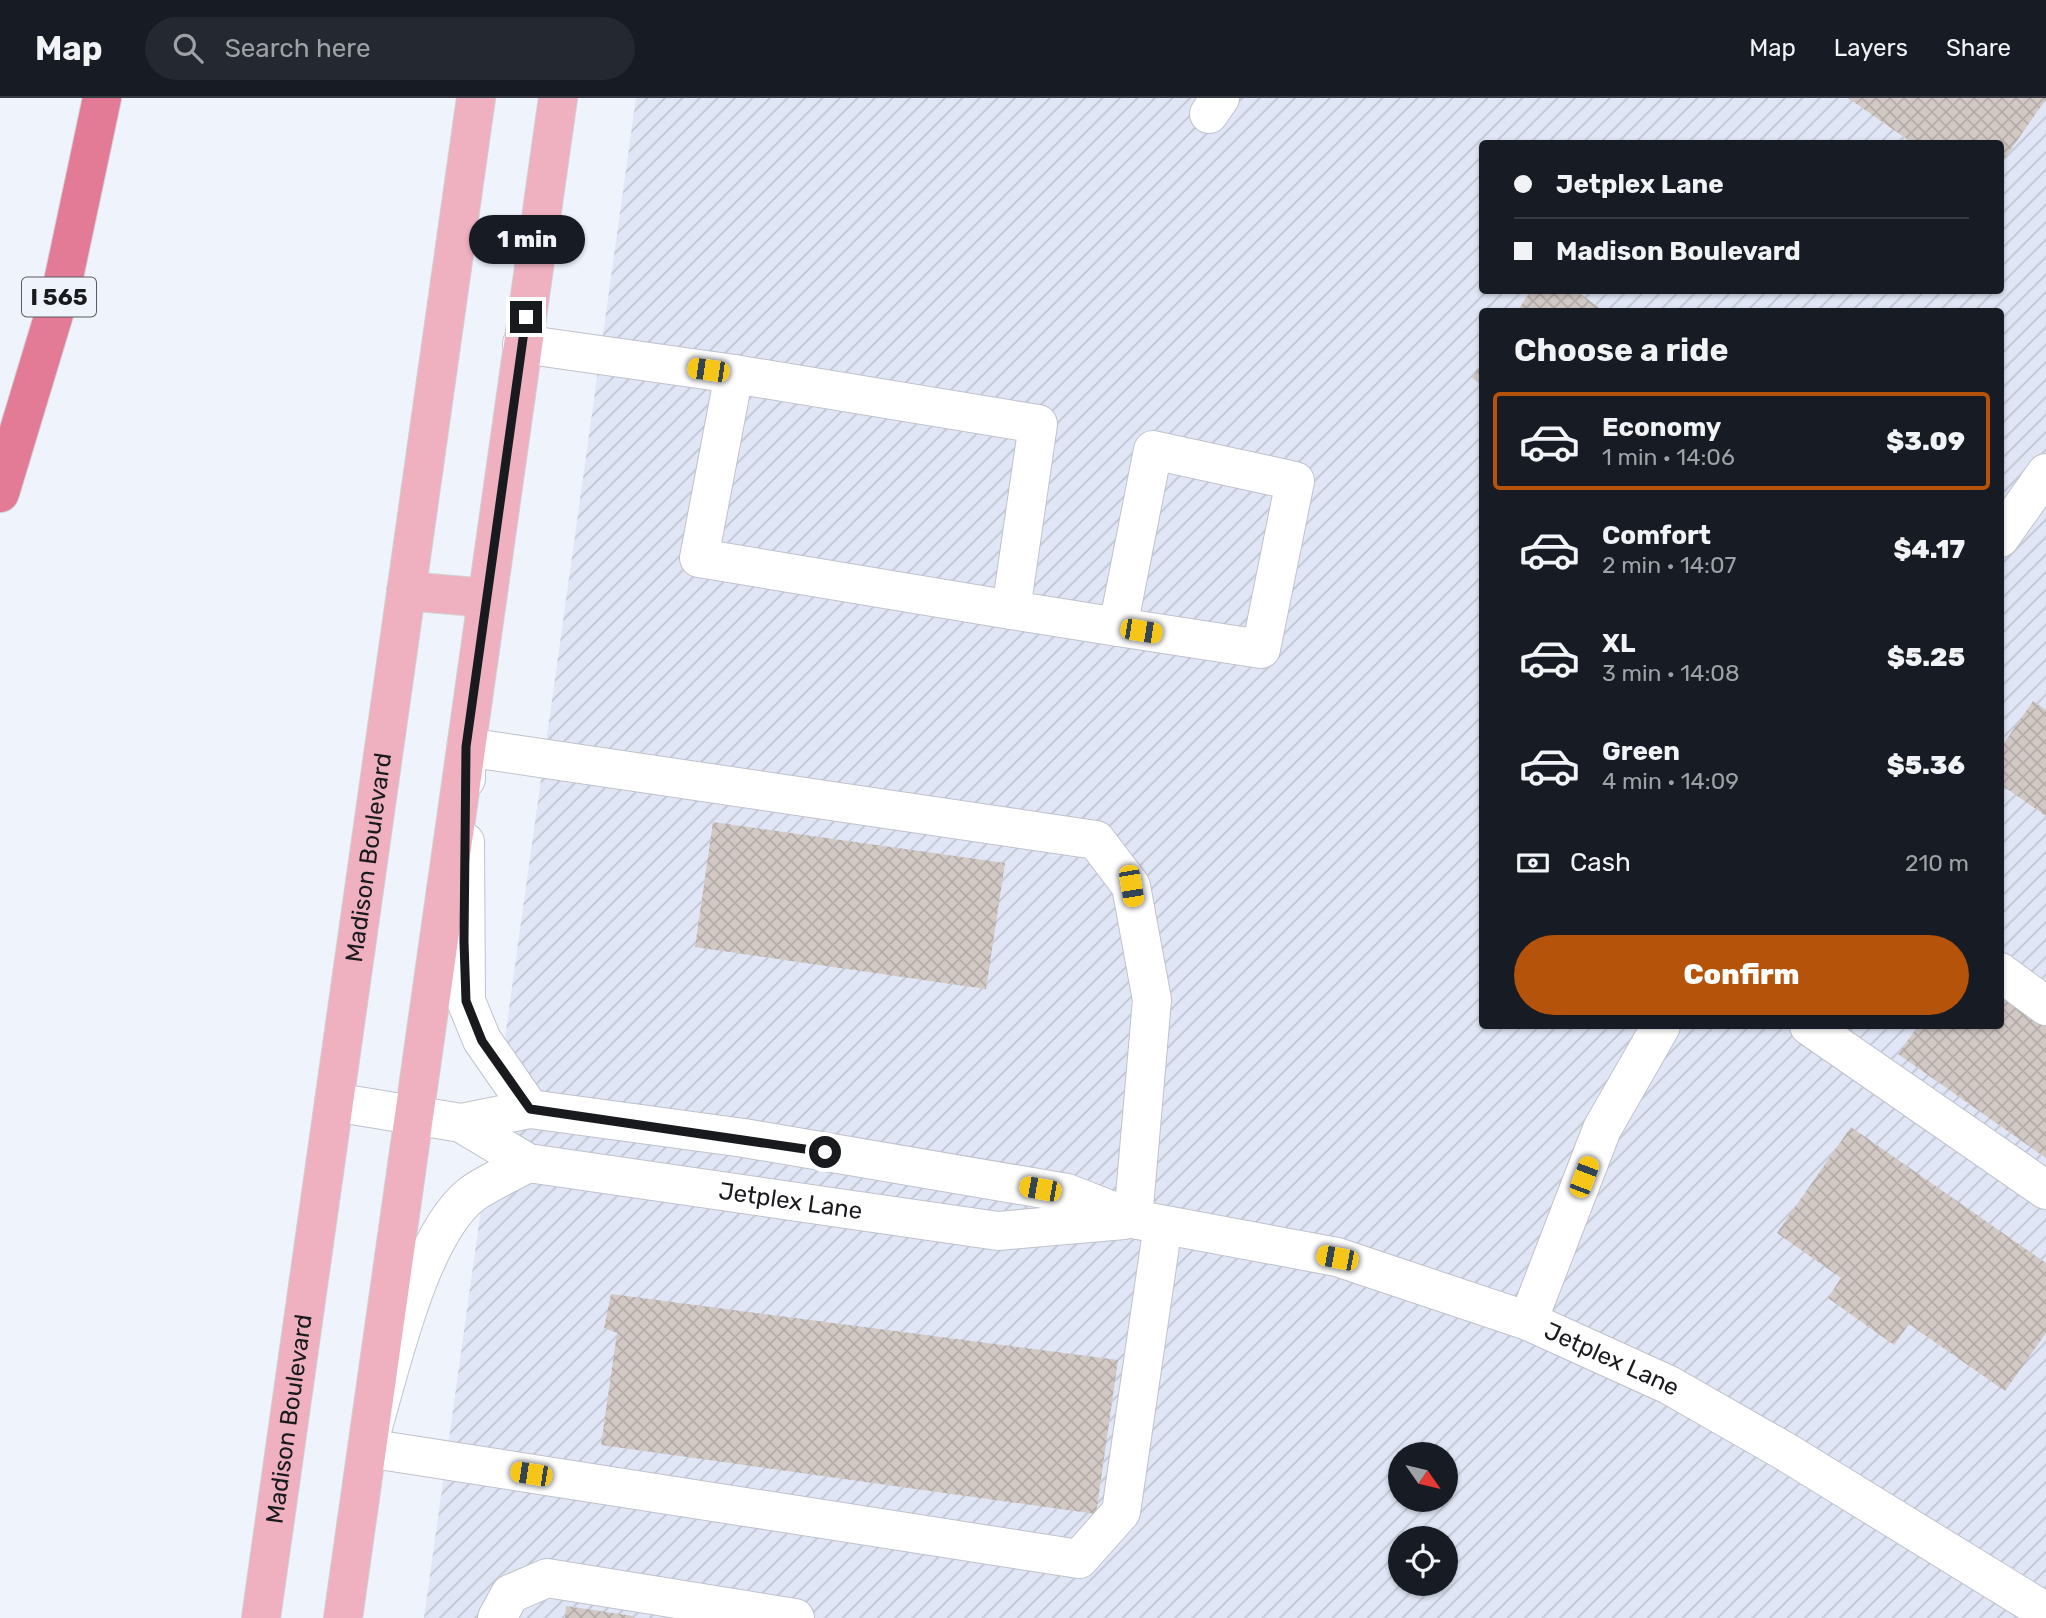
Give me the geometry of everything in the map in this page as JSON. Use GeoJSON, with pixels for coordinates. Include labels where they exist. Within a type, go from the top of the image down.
{"type":"FeatureCollection","features":[{"type":"Feature","properties":{"kind":"highway","name":"I 565"},"geometry":{"type":"LineString","coordinates":[[0,492],[61,291],[102,98]]}},
{"type":"Feature","properties":{"kind":"main road","name":"Madison Boulevard"},"geometry":{"type":"LineString","coordinates":[[261,1618],[476,98]]}},
{"type":"Feature","properties":{"kind":"main road"},"geometry":{"type":"LineString","coordinates":[[343,1618],[558,98]]}},
{"type":"Feature","properties":{"kind":"main road"},"geometry":{"type":"LineString","coordinates":[[406,591],[487,598]]}},
{"type":"Feature","properties":{"kind":"street"},"geometry":{"type":"LineString","coordinates":[[522,344],[734,374],[1038,424],[1011,610]]}},
{"type":"Feature","properties":{"kind":"street"},"geometry":{"type":"LineString","coordinates":[[734,374],[699,558],[1011,610],[1118,627],[1261,649],[1295,481],[1153,450],[1118,627]]}},
{"type":"Feature","properties":{"kind":"street"},"geometry":{"type":"LineString","coordinates":[[2004,532],[2046,473]]}},
{"type":"Feature","properties":{"kind":"street"},"geometry":{"type":"LineString","coordinates":[[528,1163],[471,1195],[441,1228],[418,1279],[367,1448],[1079,1559],[1121,1512],[1148,1222],[1152,1000],[1131,886],[1096,840],[466,747],[466,1001],[482,1041],[530,1109]]}},
{"type":"Feature","properties":{"kind":"street"},"geometry":{"type":"LineString","coordinates":[[2004,975],[2046,1006]]}},
{"type":"Feature","properties":{"kind":"street"},"geometry":{"type":"LineString","coordinates":[[1528,1321],[1602,1129],[1659,1029]]}},
{"type":"Feature","properties":{"kind":"street"},"geometry":{"type":"LineString","coordinates":[[1813,1029],[2046,1190]]}},
{"type":"Feature","properties":{"kind":"street","name":"Jetplex Lane"},"geometry":{"type":"LineString","coordinates":[[334,1102],[461,1123],[528,1163],[998,1231],[1148,1222]]}},
{"type":"Feature","properties":{"kind":"street","name":"Jetplex Lane"},"geometry":{"type":"LineString","coordinates":[[461,1123],[530,1109],[744,1138],[1067,1193],[1148,1222],[1337,1258],[1528,1321],[1669,1385],[1798,1459],[2046,1612]]}},
{"type":"Feature","properties":{"kind":"street"},"geometry":{"type":"LineString","coordinates":[[496,1618],[510,1594],[547,1578],[795,1618]]}},
{"type":"Feature","properties":{"kind":"shaded area"},"geometry":{"type":"Polygon","coordinates":[[[636,98],[2046,98],[2046,1618],[424,1618],[636,98]]]}},
{"type":"Feature","properties":{"kind":"building"},"geometry":{"type":"Polygon","coordinates":[[[1848,98],[2046,98],[2004,159],[2004,140],[1908,140],[1848,98]]]}},
{"type":"Feature","properties":{"kind":"building"},"geometry":{"type":"Polygon","coordinates":[[[1528,294],[1580,294],[1600,308],[1520,308],[1528,294]]]}},
{"type":"Feature","properties":{"kind":"building"},"geometry":{"type":"Polygon","coordinates":[[[1479,367],[1479,383],[1472,378],[1479,367]]]}},
{"type":"Feature","properties":{"kind":"building"},"geometry":{"type":"Polygon","coordinates":[[[2033,701],[2046,710],[2046,816],[2004,787],[2004,743],[2033,701]]]}},
{"type":"Feature","properties":{"kind":"building"},"geometry":{"type":"Polygon","coordinates":[[[713,822],[1005,863],[986,989],[695,947],[713,822]]]}},
{"type":"Feature","properties":{"kind":"building"},"geometry":{"type":"Polygon","coordinates":[[[2004,990],[2046,1019],[2046,1158],[1898,1054],[1916,1029],[2004,1029],[2004,990]]]}},
{"type":"Feature","properties":{"kind":"building"},"geometry":{"type":"Polygon","coordinates":[[[1851,1127],[2046,1263],[2046,1333],[2005,1391],[1909,1324],[1894,1345],[1828,1298],[1841,1278],[1777,1233],[1851,1127]]]}},
{"type":"Feature","properties":{"kind":"building"},"geometry":{"type":"Polygon","coordinates":[[[611,1294],[1118,1360],[1096,1514],[601,1445],[617,1333],[604,1328],[611,1294]]]}},
{"type":"Feature","properties":{"kind":"building"},"geometry":{"type":"Polygon","coordinates":[[[566,1606],[633,1616],[633,1618],[565,1618],[566,1606]]]}},
{"type":"Feature","properties":{"kind":"route"},"geometry":{"type":"LineString","coordinates":[[526,317],[466,747],[466,1001],[482,1041],[530,1109],[744,1138],[825,1152]]}}]}
